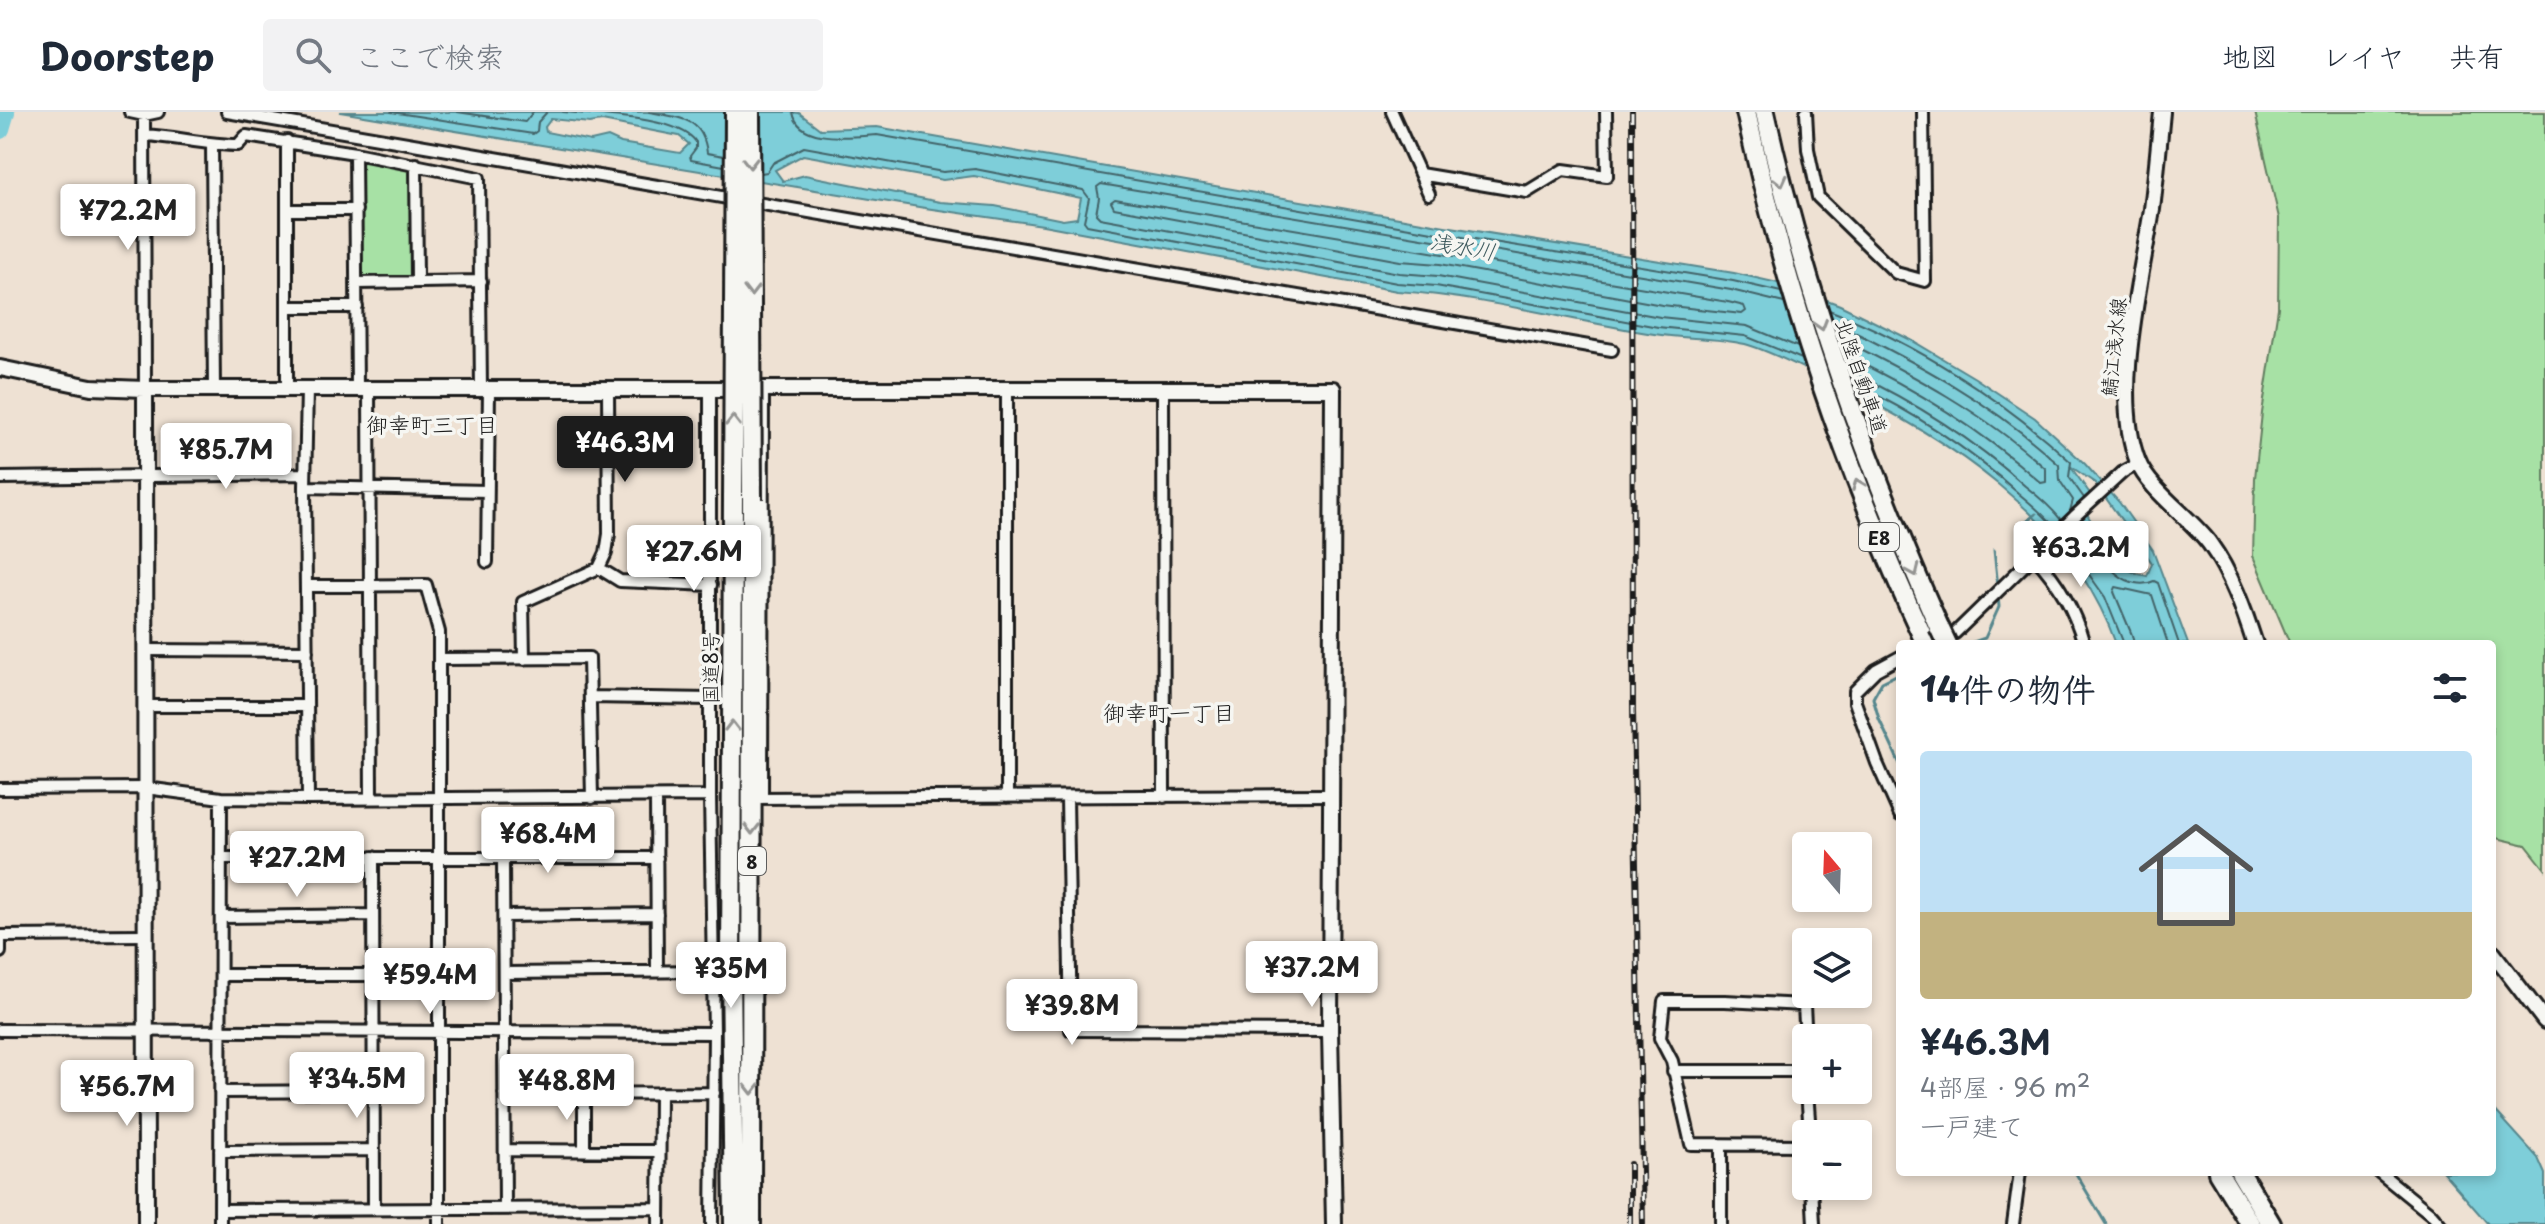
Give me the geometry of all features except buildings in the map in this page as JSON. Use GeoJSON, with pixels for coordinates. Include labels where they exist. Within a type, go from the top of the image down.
{"type":"FeatureCollection","features":[{"type":"Feature","properties":{"kind":"highway","name":"国道8号"},"geometry":{"type":"LineString","coordinates":[[735,112],[742,499],[757,798],[751,1224]]}},
{"type":"Feature","properties":{"kind":"highway","name":"国道8号"},"geometry":{"type":"LineString","coordinates":[[734,1224],[731,969],[750,112]]}},
{"type":"Feature","properties":{"kind":"highway","name":"北陸自動車道"},"geometry":{"type":"LineString","coordinates":[[1746,112],[1778,245],[1840,439],[1880,540],[1932,638]]}},
{"type":"Feature","properties":{"kind":"highway","name":"北陸自動車道"},"geometry":{"type":"LineString","coordinates":[[1765,112],[1799,250],[1863,447],[1932,638]]}},
{"type":"Feature","properties":{"kind":"highway"},"geometry":{"type":"LineString","coordinates":[[2220,1176],[2250,1224]]}},
{"type":"Feature","properties":{"kind":"highway"},"geometry":{"type":"LineString","coordinates":[[2242,1176],[2271,1224]]}},
{"type":"Feature","properties":{"kind":"street"},"geometry":{"type":"LineString","coordinates":[[130,112],[144,115],[158,112]]}},
{"type":"Feature","properties":{"kind":"street"},"geometry":{"type":"LineString","coordinates":[[227,112],[1612,350]]}},
{"type":"Feature","properties":{"kind":"street"},"geometry":{"type":"LineString","coordinates":[[1392,112],[1429,194]]}},
{"type":"Feature","properties":{"kind":"street"},"geometry":{"type":"LineString","coordinates":[[1420,174],[1527,192],[1563,170],[1607,176],[1606,112]]}},
{"type":"Feature","properties":{"kind":"street"},"geometry":{"type":"LineString","coordinates":[[1806,112],[1808,149],[1818,197],[1896,273],[1925,281],[1923,112]]}},
{"type":"Feature","properties":{"kind":"street","name":"鯖江浅水線"},"geometry":{"type":"LineString","coordinates":[[2162,112],[2152,207],[2130,353],[2127,412],[2138,464],[2156,488],[2211,545],[2233,584],[2254,640]]}},
{"type":"Feature","properties":{"kind":"street"},"geometry":{"type":"LineString","coordinates":[[144,115],[146,1224]]}},
{"type":"Feature","properties":{"kind":"street"},"geometry":{"type":"LineString","coordinates":[[145,135],[178,137],[212,145],[238,145],[246,136],[287,141],[479,178],[487,562]]}},
{"type":"Feature","properties":{"kind":"street"},"geometry":{"type":"LineString","coordinates":[[287,141],[287,389]]}},
{"type":"Feature","properties":{"kind":"street"},"geometry":{"type":"LineString","coordinates":[[212,145],[214,389]]}},
{"type":"Feature","properties":{"kind":"street"},"geometry":{"type":"LineString","coordinates":[[355,153],[357,307],[371,488],[371,799]]}},
{"type":"Feature","properties":{"kind":"street"},"geometry":{"type":"LineString","coordinates":[[416,164],[417,281]]}},
{"type":"Feature","properties":{"kind":"street"},"geometry":{"type":"LineString","coordinates":[[287,210],[356,210]]}},
{"type":"Feature","properties":{"kind":"street"},"geometry":{"type":"LineString","coordinates":[[357,283],[481,281]]}},
{"type":"Feature","properties":{"kind":"street"},"geometry":{"type":"LineString","coordinates":[[287,307],[357,307]]}},
{"type":"Feature","properties":{"kind":"street"},"geometry":{"type":"LineString","coordinates":[[0,368],[91,387],[145,389],[1333,389],[1330,1031],[1334,1224]]}},
{"type":"Feature","properties":{"kind":"street"},"geometry":{"type":"LineString","coordinates":[[307,389],[308,799]]}},
{"type":"Feature","properties":{"kind":"street"},"geometry":{"type":"LineString","coordinates":[[1007,389],[1007,797]]}},
{"type":"Feature","properties":{"kind":"street"},"geometry":{"type":"LineString","coordinates":[[524,659],[523,602],[599,568],[606,553],[609,534],[608,390]]}},
{"type":"Feature","properties":{"kind":"street"},"geometry":{"type":"LineString","coordinates":[[710,390],[710,796],[714,1033],[712,1224]]}},
{"type":"Feature","properties":{"kind":"street"},"geometry":{"type":"LineString","coordinates":[[763,390],[757,798],[1332,795]]}},
{"type":"Feature","properties":{"kind":"street"},"geometry":{"type":"LineString","coordinates":[[1163,391],[1164,797]]}},
{"type":"Feature","properties":{"kind":"street"},"geometry":{"type":"LineString","coordinates":[[1932,638],[1955,633],[2123,472],[2138,464]]}},
{"type":"Feature","properties":{"kind":"street"},"geometry":{"type":"LineString","coordinates":[[0,478],[305,474]]}},
{"type":"Feature","properties":{"kind":"street"},"geometry":{"type":"LineString","coordinates":[[305,487],[487,491]]}},
{"type":"Feature","properties":{"kind":"street"},"geometry":{"type":"LineString","coordinates":[[2036,555],[2065,594],[2082,640]]}},
{"type":"Feature","properties":{"kind":"street"},"geometry":{"type":"LineString","coordinates":[[599,568],[620,581],[711,585]]}},
{"type":"Feature","properties":{"kind":"street"},"geometry":{"type":"LineString","coordinates":[[306,586],[426,585],[439,632],[439,1224]]}},
{"type":"Feature","properties":{"kind":"street"},"geometry":{"type":"LineString","coordinates":[[145,650],[307,651]]}},
{"type":"Feature","properties":{"kind":"street"},"geometry":{"type":"LineString","coordinates":[[439,659],[589,658],[592,798]]}},
{"type":"Feature","properties":{"kind":"street"},"geometry":{"type":"LineString","coordinates":[[1896,659],[1876,670],[1855,691],[1855,702],[1896,806]]}},
{"type":"Feature","properties":{"kind":"street"},"geometry":{"type":"LineString","coordinates":[[590,697],[710,699]]}},
{"type":"Feature","properties":{"kind":"street"},"geometry":{"type":"LineString","coordinates":[[146,706],[307,706]]}},
{"type":"Feature","properties":{"kind":"street"},"geometry":{"type":"LineString","coordinates":[[0,789],[146,788],[221,798],[308,799],[710,796]]}},
{"type":"Feature","properties":{"kind":"street"},"geometry":{"type":"LineString","coordinates":[[656,797],[657,972]]}},
{"type":"Feature","properties":{"kind":"street"},"geometry":{"type":"LineString","coordinates":[[220,1224],[221,798]]}},
{"type":"Feature","properties":{"kind":"street"},"geometry":{"type":"LineString","coordinates":[[1067,798],[1071,1030],[1330,1031]]}},
{"type":"Feature","properties":{"kind":"street"},"geometry":{"type":"LineString","coordinates":[[373,857],[374,1208]]}},
{"type":"Feature","properties":{"kind":"street"},"geometry":{"type":"LineString","coordinates":[[220,858],[657,858]]}},
{"type":"Feature","properties":{"kind":"street"},"geometry":{"type":"LineString","coordinates":[[503,858],[505,1208]]}},
{"type":"Feature","properties":{"kind":"street"},"geometry":{"type":"LineString","coordinates":[[505,916],[657,914]]}},
{"type":"Feature","properties":{"kind":"street"},"geometry":{"type":"LineString","coordinates":[[221,917],[373,915]]}},
{"type":"Feature","properties":{"kind":"street"},"geometry":{"type":"LineString","coordinates":[[0,952],[0,936],[146,935]]}},
{"type":"Feature","properties":{"kind":"street"},"geometry":{"type":"LineString","coordinates":[[2496,957],[2545,1021]]}},
{"type":"Feature","properties":{"kind":"street"},"geometry":{"type":"LineString","coordinates":[[504,973],[713,971]]}},
{"type":"Feature","properties":{"kind":"street"},"geometry":{"type":"LineString","coordinates":[[221,975],[373,975]]}},
{"type":"Feature","properties":{"kind":"street"},"geometry":{"type":"LineString","coordinates":[[1792,1145],[1691,1144],[1672,1061],[1660,1038],[1664,1001],[1804,1005],[1805,1024]]}},
{"type":"Feature","properties":{"kind":"street"},"geometry":{"type":"LineString","coordinates":[[0,1030],[714,1033]]}},
{"type":"Feature","properties":{"kind":"street"},"geometry":{"type":"LineString","coordinates":[[1673,1071],[1792,1071]]}},
{"type":"Feature","properties":{"kind":"street"},"geometry":{"type":"LineString","coordinates":[[220,1092],[374,1091]]}},
{"type":"Feature","properties":{"kind":"street"},"geometry":{"type":"LineString","coordinates":[[584,1093],[584,1151]]}},
{"type":"Feature","properties":{"kind":"street"},"geometry":{"type":"LineString","coordinates":[[659,1224],[660,1093]]}},
{"type":"Feature","properties":{"kind":"street"},"geometry":{"type":"LineString","coordinates":[[504,1094],[714,1093]]}},
{"type":"Feature","properties":{"kind":"street"},"geometry":{"type":"LineString","coordinates":[[1721,1145],[1721,1224]]}},
{"type":"Feature","properties":{"kind":"street"},"geometry":{"type":"LineString","coordinates":[[220,1151],[374,1150]]}},
{"type":"Feature","properties":{"kind":"street"},"geometry":{"type":"LineString","coordinates":[[505,1150],[658,1151]]}},
{"type":"Feature","properties":{"kind":"street"},"geometry":{"type":"LineString","coordinates":[[2013,1224],[2019,1176]]}},
{"type":"Feature","properties":{"kind":"street"},"geometry":{"type":"LineString","coordinates":[[2384,1176],[2440,1224]]}},
{"type":"Feature","properties":{"kind":"street"},"geometry":{"type":"LineString","coordinates":[[1813,1200],[1814,1224]]}},
{"type":"Feature","properties":{"kind":"street"},"geometry":{"type":"LineString","coordinates":[[220,1210],[659,1208]]}},
{"type":"Feature","properties":{"kind":"green space"},"geometry":{"type":"Polygon","coordinates":[[[2255,112],[2545,112],[2545,869],[2526,845],[2496,838],[2496,640],[2288,640],[2253,556],[2255,478],[2278,308],[2279,218],[2255,112]]]}},
{"type":"Feature","properties":{"kind":"green space"},"geometry":{"type":"Polygon","coordinates":[[[364,161],[412,169],[413,279],[360,280],[359,166],[364,161]]]}},
{"type":"Feature","properties":{"kind":"water","name":"浅水川"},"geometry":{"type":"Polygon","coordinates":[[[340,112],[799,113],[820,129],[877,127],[1734,273],[1791,286],[1840,305],[1911,340],[2035,418],[2085,464],[2119,502],[2153,550],[2187,640],[2114,640],[2096,598],[2068,557],[2036,519],[1999,485],[1959,454],[1872,402],[1756,347],[1723,340],[1654,334],[1461,298],[1397,291],[1043,225],[340,112]],[[551,119],[545,127],[546,132],[591,141],[608,137],[621,143],[680,153],[689,144],[679,136],[602,121],[590,123],[551,119]],[[803,155],[775,170],[783,181],[805,175],[940,202],[995,206],[1063,220],[1077,218],[1081,198],[974,176],[943,180],[803,155]],[[2070,466],[2094,499],[2087,513],[2110,543],[2106,545],[2114,558],[2127,569],[2147,576],[2152,563],[2095,483],[2070,466]]]}},
{"type":"Feature","properties":{"kind":"water"},"geometry":{"type":"Polygon","coordinates":[[[2496,1111],[2538,1158],[2545,1174],[2545,1224],[2488,1224],[2446,1176],[2496,1176],[2496,1111]]]}},
{"type":"Feature","properties":{"kind":"waterway"},"geometry":{"type":"LineString","coordinates":[[0,129],[5,112]]}},
{"type":"Feature","properties":{"kind":"waterway"},"geometry":{"type":"LineString","coordinates":[[2023,524],[2036,514]]}},
{"type":"Feature","properties":{"kind":"waterway"},"geometry":{"type":"LineString","coordinates":[[1994,550],[1998,587]]}},
{"type":"Feature","properties":{"kind":"waterway"},"geometry":{"type":"LineString","coordinates":[[1979,640],[1985,638],[1999,607],[1998,595]]}},
{"type":"Feature","properties":{"kind":"waterway"},"geometry":{"type":"LineString","coordinates":[[1896,675],[1882,682],[1873,698],[1896,755]]}},
{"type":"Feature","properties":{"kind":"waterway"},"geometry":{"type":"LineString","coordinates":[[2077,1176],[2106,1224]]}},
{"type":"Feature","properties":{"kind":"railway"},"geometry":{"type":"LineString","coordinates":[[1632,112],[1633,711],[1643,1224]]}},
{"type":"Feature","properties":{"kind":"railway"},"geometry":{"type":"LineString","coordinates":[[1630,1164],[1630,1224]]}},
{"type":"Feature","properties":{"kind":"district","name":"御幸町三丁目"},"geometry":{"type":"Point","coordinates":[432,423]}},
{"type":"Feature","properties":{"kind":"district","name":"御幸町一丁目"},"geometry":{"type":"Point","coordinates":[1169,711]}}]}
